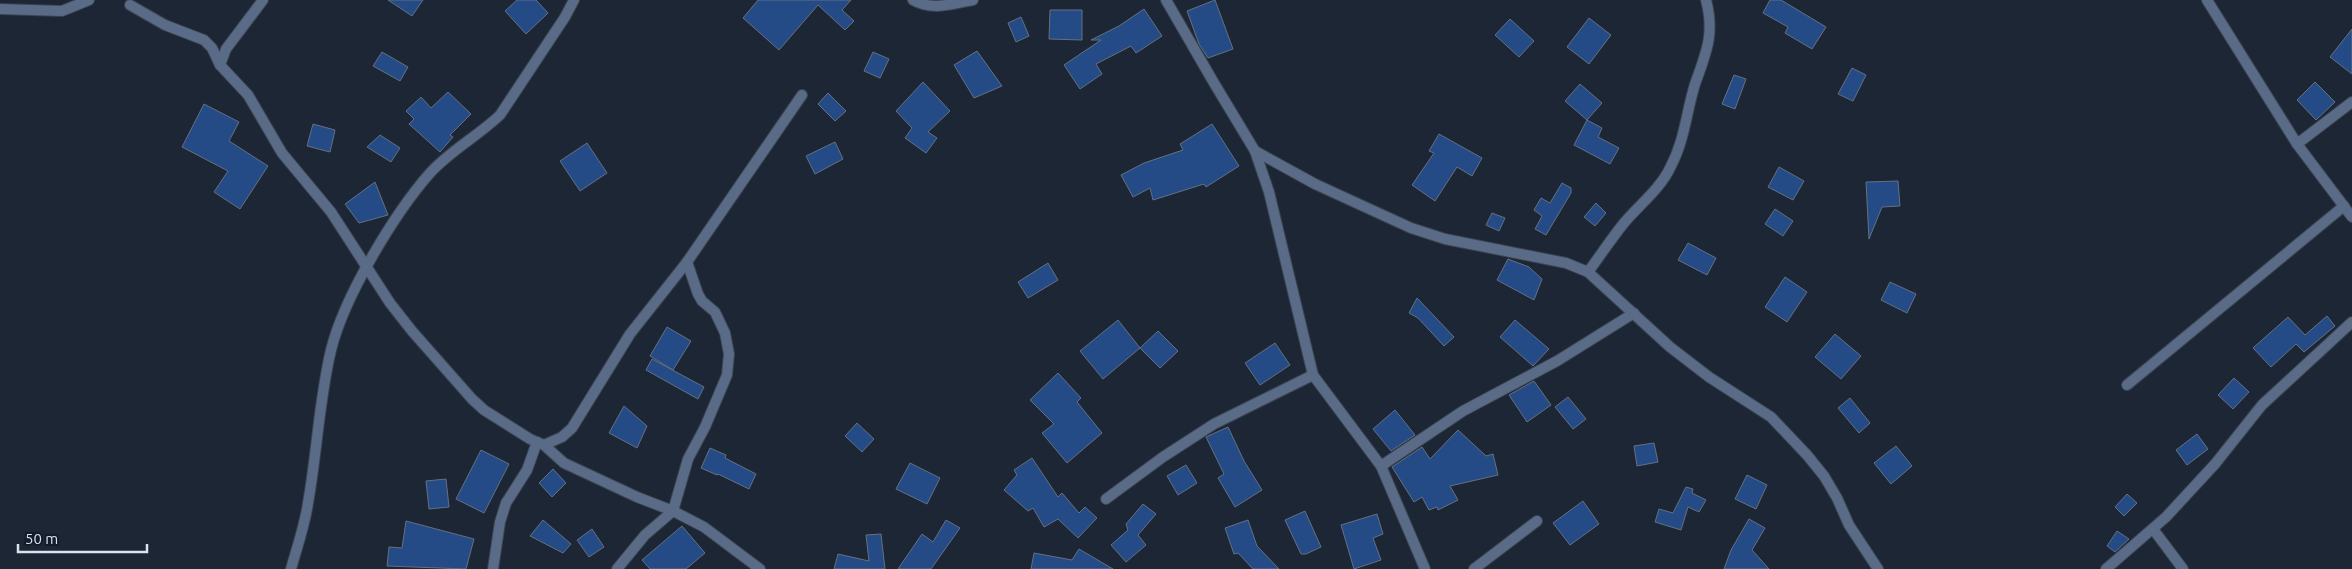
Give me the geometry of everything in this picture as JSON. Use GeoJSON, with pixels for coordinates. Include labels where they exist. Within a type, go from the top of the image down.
{"type":"FeatureCollection","features":[{"type":"Feature","properties":{"kind":"street"},"geometry":{"type":"LineString","coordinates":[[0,9],[62,12],[89,0]]}},
{"type":"Feature","properties":{"kind":"street"},"geometry":{"type":"LineString","coordinates":[[220,65],[226,49],[263,0]]}},
{"type":"Feature","properties":{"kind":"street"},"geometry":{"type":"LineString","coordinates":[[291,569],[308,505],[331,350],[341,320],[366,268],[401,212],[431,172],[454,150],[487,127],[500,115],[565,17],[574,0]]}},
{"type":"Feature","properties":{"kind":"street"},"geometry":{"type":"LineString","coordinates":[[912,0],[923,6],[936,7],[973,0]]}},
{"type":"Feature","properties":{"kind":"street"},"geometry":{"type":"LineString","coordinates":[[1166,0],[1255,151],[1276,218],[1314,375],[1381,466],[1425,569]]}},
{"type":"Feature","properties":{"kind":"street"},"geometry":{"type":"LineString","coordinates":[[1588,272],[1625,223],[1644,204],[1670,170],[1682,139],[1695,85],[1709,48],[1711,29],[1706,0]]}},
{"type":"Feature","properties":{"kind":"street"},"geometry":{"type":"LineString","coordinates":[[2207,0],[2297,144],[2352,217]]}},
{"type":"Feature","properties":{"kind":"street"},"geometry":{"type":"LineString","coordinates":[[130,5],[165,25],[204,40],[212,48],[220,65],[248,95],[282,153],[331,212],[366,268],[412,331],[484,410],[541,444],[564,463],[637,497],[673,510],[704,527],[760,569]]}},
{"type":"Feature","properties":{"kind":"street"},"geometry":{"type":"LineString","coordinates":[[493,569],[500,522],[506,503],[541,444],[562,437],[572,428],[630,334],[688,262],[802,95]]}},
{"type":"Feature","properties":{"kind":"street"},"geometry":{"type":"LineString","coordinates":[[2297,144],[2352,102]]}},
{"type":"Feature","properties":{"kind":"street"},"geometry":{"type":"LineString","coordinates":[[1255,151],[1315,184],[1412,228],[1445,239],[1566,263],[1588,272],[1670,347],[1709,377],[1771,417],[1824,476],[1837,498],[1849,525],[1878,569]]}},
{"type":"Feature","properties":{"kind":"street"},"geometry":{"type":"LineString","coordinates":[[2127,385],[2344,206]]}},
{"type":"Feature","properties":{"kind":"street"},"geometry":{"type":"LineString","coordinates":[[616,569],[645,535],[673,510],[688,459],[705,427],[727,375],[729,354],[720,321],[698,294],[688,262]]}},
{"type":"Feature","properties":{"kind":"street"},"geometry":{"type":"LineString","coordinates":[[1381,466],[1463,410],[1536,373],[1634,313]]}},
{"type":"Feature","properties":{"kind":"street"},"geometry":{"type":"LineString","coordinates":[[2106,569],[2153,529],[2203,478],[2262,405],[2352,322]]}},
{"type":"Feature","properties":{"kind":"street"},"geometry":{"type":"LineString","coordinates":[[1106,499],[1163,456],[1214,424],[1314,375]]}},
{"type":"Feature","properties":{"kind":"street"},"geometry":{"type":"LineString","coordinates":[[1474,569],[1537,521]]}},
{"type":"Feature","properties":{"kind":"street"},"geometry":{"type":"LineString","coordinates":[[2153,529],[2183,569]]}},
{"type":"Feature","properties":{"kind":"building"},"geometry":{"type":"Polygon","coordinates":[[[388,0],[423,0],[412,16],[388,0]]]}},
{"type":"Feature","properties":{"kind":"building"},"geometry":{"type":"Polygon","coordinates":[[[517,0],[536,0],[548,13],[526,34],[505,11],[517,0]]]}},
{"type":"Feature","properties":{"kind":"building"},"geometry":{"type":"Polygon","coordinates":[[[758,0],[851,0],[842,10],[854,21],[845,30],[818,5],[779,50],[743,18],[758,0]]]}},
{"type":"Feature","properties":{"kind":"building"},"geometry":{"type":"Polygon","coordinates":[[[1215,0],[1233,49],[1208,58],[1199,44],[1187,11],[1215,0]]]}},
{"type":"Feature","properties":{"kind":"building"},"geometry":{"type":"Polygon","coordinates":[[[1770,0],[1781,0],[1826,27],[1812,49],[1785,33],[1788,27],[1763,13],[1770,0]]]}},
{"type":"Feature","properties":{"kind":"building"},"geometry":{"type":"Polygon","coordinates":[[[1144,9],[1162,36],[1136,53],[1131,46],[1096,64],[1102,74],[1080,89],[1064,65],[1101,40],[1091,40],[1119,26],[1144,9]]]}},
{"type":"Feature","properties":{"kind":"building"},"geometry":{"type":"Polygon","coordinates":[[[1050,10],[1082,10],[1082,40],[1049,39],[1050,10]]]}},
{"type":"Feature","properties":{"kind":"building"},"geometry":{"type":"Polygon","coordinates":[[[1021,17],[1029,36],[1016,42],[1008,23],[1021,17]]]}},
{"type":"Feature","properties":{"kind":"building"},"geometry":{"type":"Polygon","coordinates":[[[1589,18],[1611,35],[1589,64],[1567,47],[1589,18]]]}},
{"type":"Feature","properties":{"kind":"building"},"geometry":{"type":"Polygon","coordinates":[[[1510,19],[1534,41],[1519,57],[1495,35],[1510,19]]]}},
{"type":"Feature","properties":{"kind":"building"},"geometry":{"type":"Polygon","coordinates":[[[2352,29],[2352,74],[2330,57],[2352,29]]]}},
{"type":"Feature","properties":{"kind":"building"},"geometry":{"type":"Polygon","coordinates":[[[977,51],[1002,86],[974,98],[954,65],[977,51]]]}},
{"type":"Feature","properties":{"kind":"building"},"geometry":{"type":"Polygon","coordinates":[[[382,52],[408,67],[400,81],[373,66],[382,52]]]}},
{"type":"Feature","properties":{"kind":"building"},"geometry":{"type":"Polygon","coordinates":[[[873,52],[889,59],[880,78],[864,71],[873,52]]]}},
{"type":"Feature","properties":{"kind":"building"},"geometry":{"type":"Polygon","coordinates":[[[1852,68],[1866,75],[1853,101],[1838,94],[1852,68]]]}},
{"type":"Feature","properties":{"kind":"building"},"geometry":{"type":"Polygon","coordinates":[[[1734,75],[1746,79],[1735,109],[1722,104],[1734,75]]]}},
{"type":"Feature","properties":{"kind":"building"},"geometry":{"type":"Polygon","coordinates":[[[923,82],[950,111],[928,132],[937,138],[926,153],[905,138],[912,128],[896,111],[923,82]]]}},
{"type":"Feature","properties":{"kind":"building"},"geometry":{"type":"Polygon","coordinates":[[[2315,82],[2335,102],[2316,120],[2297,100],[2315,82]]]}},
{"type":"Feature","properties":{"kind":"building"},"geometry":{"type":"Polygon","coordinates":[[[1580,84],[1602,103],[1587,120],[1565,101],[1580,84]]]}},
{"type":"Feature","properties":{"kind":"building"},"geometry":{"type":"Polygon","coordinates":[[[448,92],[471,114],[450,135],[453,137],[440,152],[409,124],[414,119],[406,111],[421,97],[431,108],[448,92]]]}},
{"type":"Feature","properties":{"kind":"building"},"geometry":{"type":"Polygon","coordinates":[[[828,93],[846,111],[835,121],[818,104],[828,93]]]}},
{"type":"Feature","properties":{"kind":"building"},"geometry":{"type":"Polygon","coordinates":[[[204,104],[239,122],[229,141],[268,166],[240,209],[214,192],[228,171],[182,147],[204,104]]]}},
{"type":"Feature","properties":{"kind":"building"},"geometry":{"type":"Polygon","coordinates":[[[1587,120],[1602,128],[1598,137],[1619,148],[1610,164],[1574,145],[1587,120]]]}},
{"type":"Feature","properties":{"kind":"building"},"geometry":{"type":"Polygon","coordinates":[[[313,124],[335,130],[330,152],[307,146],[313,124]]]}},
{"type":"Feature","properties":{"kind":"building"},"geometry":{"type":"Polygon","coordinates":[[[1212,124],[1239,166],[1206,187],[1204,184],[1153,200],[1150,188],[1133,197],[1121,175],[1144,163],[1183,150],[1180,144],[1212,124]]]}},
{"type":"Feature","properties":{"kind":"building"},"geometry":{"type":"Polygon","coordinates":[[[1439,134],[1482,158],[1472,176],[1457,167],[1435,201],[1412,185],[1434,153],[1429,151],[1439,134]]]}},
{"type":"Feature","properties":{"kind":"building"},"geometry":{"type":"Polygon","coordinates":[[[380,135],[400,148],[391,162],[367,147],[380,135]]]}},
{"type":"Feature","properties":{"kind":"building"},"geometry":{"type":"Polygon","coordinates":[[[835,142],[843,159],[815,174],[806,156],[835,142]]]}},
{"type":"Feature","properties":{"kind":"building"},"geometry":{"type":"Polygon","coordinates":[[[587,143],[607,173],[580,191],[560,161],[587,143]]]}},
{"type":"Feature","properties":{"kind":"building"},"geometry":{"type":"Polygon","coordinates":[[[1779,167],[1804,181],[1793,200],[1768,187],[1779,167]]]}},
{"type":"Feature","properties":{"kind":"building"},"geometry":{"type":"Polygon","coordinates":[[[1898,181],[1900,206],[1882,207],[1869,239],[1866,182],[1898,181]]]}},
{"type":"Feature","properties":{"kind":"building"},"geometry":{"type":"Polygon","coordinates":[[[375,182],[388,215],[359,223],[345,204],[375,182]]]}},
{"type":"Feature","properties":{"kind":"building"},"geometry":{"type":"Polygon","coordinates":[[[1562,183],[1571,188],[1571,193],[1546,235],[1535,229],[1542,216],[1534,210],[1541,198],[1550,203],[1562,183]]]}},
{"type":"Feature","properties":{"kind":"building"},"geometry":{"type":"Polygon","coordinates":[[[1596,203],[1606,213],[1595,226],[1584,217],[1596,203]]]}},
{"type":"Feature","properties":{"kind":"building"},"geometry":{"type":"Polygon","coordinates":[[[1775,209],[1793,221],[1783,236],[1765,224],[1775,209]]]}},
{"type":"Feature","properties":{"kind":"building"},"geometry":{"type":"Polygon","coordinates":[[[1492,213],[1505,218],[1499,231],[1486,225],[1492,213]]]}},
{"type":"Feature","properties":{"kind":"building"},"geometry":{"type":"Polygon","coordinates":[[[1688,243],[1716,258],[1707,275],[1678,260],[1688,243]]]}},
{"type":"Feature","properties":{"kind":"building"},"geometry":{"type":"Polygon","coordinates":[[[1508,259],[1529,267],[1542,279],[1534,300],[1497,280],[1508,259]]]}},
{"type":"Feature","properties":{"kind":"building"},"geometry":{"type":"Polygon","coordinates":[[[1048,263],[1058,280],[1028,298],[1018,282],[1048,263]]]}},
{"type":"Feature","properties":{"kind":"building"},"geometry":{"type":"Polygon","coordinates":[[[1785,277],[1807,292],[1787,322],[1765,307],[1785,277]]]}},
{"type":"Feature","properties":{"kind":"building"},"geometry":{"type":"Polygon","coordinates":[[[1890,282],[1916,294],[1907,313],[1881,300],[1890,282]]]}},
{"type":"Feature","properties":{"kind":"building"},"geometry":{"type":"Polygon","coordinates":[[[1417,298],[1454,337],[1444,346],[1418,318],[1409,313],[1417,298]]]}},
{"type":"Feature","properties":{"kind":"building"},"geometry":{"type":"Polygon","coordinates":[[[2327,316],[2335,326],[2304,352],[2296,344],[2271,367],[2253,348],[2288,317],[2305,335],[2327,316]]]}},
{"type":"Feature","properties":{"kind":"building"},"geometry":{"type":"Polygon","coordinates":[[[1118,320],[1140,348],[1103,379],[1080,351],[1118,320]]]}},
{"type":"Feature","properties":{"kind":"building"},"geometry":{"type":"Polygon","coordinates":[[[1515,320],[1549,349],[1533,366],[1500,337],[1515,320]]]}},
{"type":"Feature","properties":{"kind":"building"},"geometry":{"type":"Polygon","coordinates":[[[667,327],[691,341],[673,370],[650,356],[667,327]]]}},
{"type":"Feature","properties":{"kind":"building"},"geometry":{"type":"Polygon","coordinates":[[[1158,331],[1178,351],[1160,368],[1140,348],[1158,331]]]}},
{"type":"Feature","properties":{"kind":"building"},"geometry":{"type":"Polygon","coordinates":[[[1835,334],[1861,356],[1841,379],[1815,357],[1835,334]]]}},
{"type":"Feature","properties":{"kind":"building"},"geometry":{"type":"Polygon","coordinates":[[[1275,343],[1290,365],[1260,385],[1245,363],[1275,343]]]}},
{"type":"Feature","properties":{"kind":"building"},"geometry":{"type":"Polygon","coordinates":[[[652,359],[704,387],[698,399],[646,370],[652,359]]]}},
{"type":"Feature","properties":{"kind":"building"},"geometry":{"type":"Polygon","coordinates":[[[1058,373],[1081,398],[1077,402],[1102,433],[1067,463],[1042,433],[1054,424],[1030,400],[1058,373]]]}},
{"type":"Feature","properties":{"kind":"building"},"geometry":{"type":"Polygon","coordinates":[[[2234,378],[2249,392],[2233,409],[2218,395],[2234,378]]]}},
{"type":"Feature","properties":{"kind":"building"},"geometry":{"type":"Polygon","coordinates":[[[1534,381],[1551,405],[1527,422],[1509,395],[1534,381]]]}},
{"type":"Feature","properties":{"kind":"building"},"geometry":{"type":"Polygon","coordinates":[[[1568,397],[1586,419],[1573,429],[1555,407],[1568,397]]]}},
{"type":"Feature","properties":{"kind":"building"},"geometry":{"type":"Polygon","coordinates":[[[1850,398],[1870,423],[1859,433],[1838,408],[1850,398]]]}},
{"type":"Feature","properties":{"kind":"building"},"geometry":{"type":"Polygon","coordinates":[[[624,406],[647,426],[637,448],[609,433],[624,406]]]}},
{"type":"Feature","properties":{"kind":"building"},"geometry":{"type":"Polygon","coordinates":[[[1395,410],[1415,435],[1391,451],[1373,429],[1395,410]]]}},
{"type":"Feature","properties":{"kind":"building"},"geometry":{"type":"Polygon","coordinates":[[[857,423],[874,439],[862,452],[845,436],[857,423]]]}},
{"type":"Feature","properties":{"kind":"building"},"geometry":{"type":"Polygon","coordinates":[[[1228,427],[1244,461],[1262,490],[1235,507],[1218,478],[1224,474],[1206,437],[1228,427]]]}},
{"type":"Feature","properties":{"kind":"building"},"geometry":{"type":"Polygon","coordinates":[[[1458,430],[1486,456],[1493,454],[1498,475],[1450,486],[1458,500],[1438,510],[1437,507],[1429,510],[1422,497],[1414,502],[1392,467],[1422,447],[1430,459],[1458,430]]]}},
{"type":"Feature","properties":{"kind":"building"},"geometry":{"type":"Polygon","coordinates":[[[2197,434],[2208,449],[2187,465],[2176,450],[2197,434]]]}},
{"type":"Feature","properties":{"kind":"building"},"geometry":{"type":"Polygon","coordinates":[[[1654,443],[1658,462],[1637,466],[1634,446],[1654,443]]]}},
{"type":"Feature","properties":{"kind":"building"},"geometry":{"type":"Polygon","coordinates":[[[1896,446],[1912,466],[1891,484],[1874,463],[1896,446]]]}},
{"type":"Feature","properties":{"kind":"building"},"geometry":{"type":"Polygon","coordinates":[[[710,448],[726,455],[725,458],[756,474],[749,489],[701,468],[710,448]]]}},
{"type":"Feature","properties":{"kind":"building"},"geometry":{"type":"Polygon","coordinates":[[[481,450],[509,464],[484,513],[456,499],[481,450]]]}},
{"type":"Feature","properties":{"kind":"building"},"geometry":{"type":"Polygon","coordinates":[[[1032,458],[1058,497],[1062,493],[1079,513],[1085,507],[1097,518],[1078,538],[1058,519],[1044,527],[1033,508],[1028,511],[1004,490],[1017,475],[1014,470],[1032,458]]]}},
{"type":"Feature","properties":{"kind":"building"},"geometry":{"type":"Polygon","coordinates":[[[910,463],[940,478],[927,504],[896,489],[910,463]]]}},
{"type":"Feature","properties":{"kind":"building"},"geometry":{"type":"Polygon","coordinates":[[[1186,465],[1197,483],[1178,495],[1167,476],[1186,465]]]}},
{"type":"Feature","properties":{"kind":"building"},"geometry":{"type":"Polygon","coordinates":[[[553,469],[566,483],[552,497],[539,483],[553,469]]]}},
{"type":"Feature","properties":{"kind":"building"},"geometry":{"type":"Polygon","coordinates":[[[1747,475],[1767,485],[1756,509],[1735,499],[1747,475]]]}},
{"type":"Feature","properties":{"kind":"building"},"geometry":{"type":"Polygon","coordinates":[[[446,479],[449,507],[429,509],[426,481],[446,479]]]}},
{"type":"Feature","properties":{"kind":"building"},"geometry":{"type":"Polygon","coordinates":[[[1686,487],[1693,489],[1692,493],[1706,500],[1699,512],[1688,507],[1681,530],[1655,522],[1659,509],[1673,513],[1686,487]]]}},
{"type":"Feature","properties":{"kind":"building"},"geometry":{"type":"Polygon","coordinates":[[[2127,494],[2137,503],[2124,516],[2115,507],[2127,494]]]}},
{"type":"Feature","properties":{"kind":"building"},"geometry":{"type":"Polygon","coordinates":[[[1583,501],[1599,524],[1570,545],[1553,523],[1583,501]]]}},
{"type":"Feature","properties":{"kind":"building"},"geometry":{"type":"Polygon","coordinates":[[[1143,504],[1156,514],[1138,535],[1146,545],[1126,562],[1111,545],[1128,530],[1126,524],[1143,504]]]}},
{"type":"Feature","properties":{"kind":"building"},"geometry":{"type":"Polygon","coordinates":[[[1305,511],[1321,547],[1306,554],[1301,554],[1285,520],[1305,511]]]}},
{"type":"Feature","properties":{"kind":"building"},"geometry":{"type":"Polygon","coordinates":[[[1377,514],[1383,534],[1373,538],[1381,560],[1354,569],[1341,525],[1377,514]]]}},
{"type":"Feature","properties":{"kind":"building"},"geometry":{"type":"Polygon","coordinates":[[[1749,519],[1765,528],[1752,550],[1769,569],[1724,569],[1731,550],[1749,519]]]}},
{"type":"Feature","properties":{"kind":"building"},"geometry":{"type":"Polygon","coordinates":[[[543,520],[571,544],[563,553],[530,536],[543,520]]]}},
{"type":"Feature","properties":{"kind":"building"},"geometry":{"type":"Polygon","coordinates":[[[946,520],[960,528],[931,569],[898,569],[922,534],[933,542],[946,520]]]}},
{"type":"Feature","properties":{"kind":"building"},"geometry":{"type":"Polygon","coordinates":[[[1248,520],[1257,546],[1279,569],[1253,569],[1238,553],[1234,554],[1225,528],[1248,520]]]}},
{"type":"Feature","properties":{"kind":"building"},"geometry":{"type":"Polygon","coordinates":[[[406,521],[474,539],[466,569],[387,566],[389,547],[402,548],[406,521]]]}},
{"type":"Feature","properties":{"kind":"building"},"geometry":{"type":"Polygon","coordinates":[[[682,526],[705,553],[686,569],[650,569],[642,560],[682,526]]]}},
{"type":"Feature","properties":{"kind":"building"},"geometry":{"type":"Polygon","coordinates":[[[592,529],[604,547],[589,557],[577,540],[592,529]]]}},
{"type":"Feature","properties":{"kind":"building"},"geometry":{"type":"Polygon","coordinates":[[[2117,531],[2129,539],[2115,552],[2107,546],[2117,531]]]}},
{"type":"Feature","properties":{"kind":"building"},"geometry":{"type":"Polygon","coordinates":[[[881,534],[885,569],[834,569],[838,554],[869,561],[866,535],[881,534]]]}},
{"type":"Feature","properties":{"kind":"building"},"geometry":{"type":"Polygon","coordinates":[[[1079,549],[1113,569],[1031,569],[1034,553],[1072,560],[1079,549]]]}}]}
